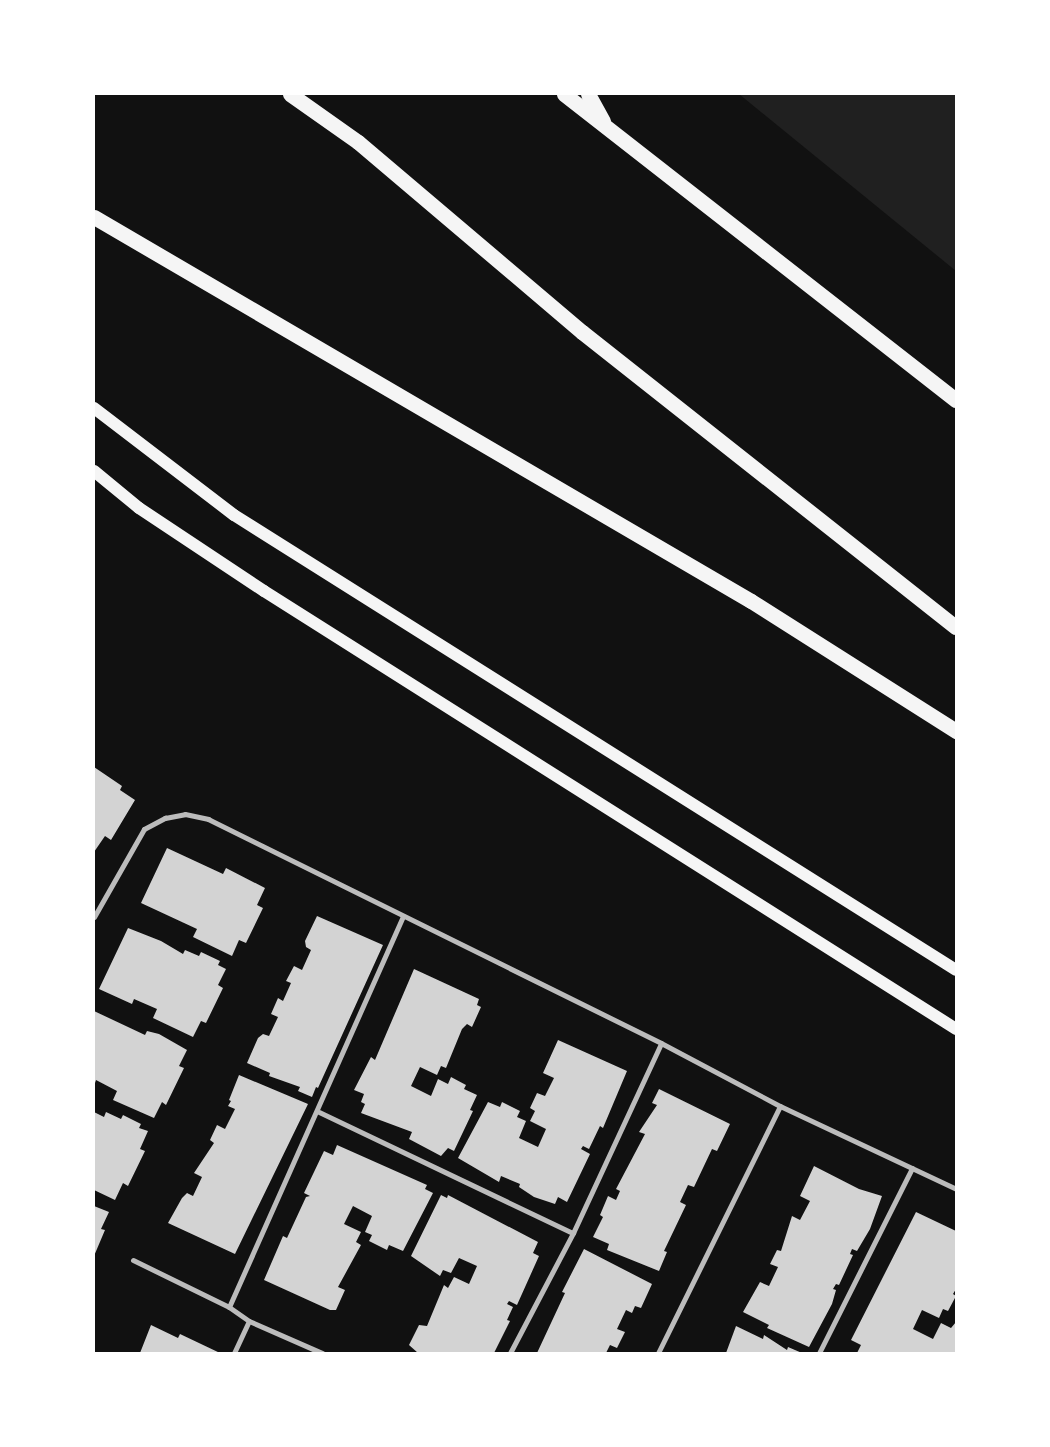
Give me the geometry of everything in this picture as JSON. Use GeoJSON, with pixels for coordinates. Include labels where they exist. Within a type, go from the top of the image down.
{"type":"FeatureCollection","features":[{"type":"Feature","properties":{"kind":"highway"},"geometry":{"type":"LineString","coordinates":[[290,94],[358,142],[582,332],[956,627]]}},
{"type":"Feature","properties":{"kind":"highway"},"geometry":{"type":"LineString","coordinates":[[564,94],[956,400]]}},
{"type":"Feature","properties":{"kind":"highway"},"geometry":{"type":"LineString","coordinates":[[588,94],[606,127]]}},
{"type":"Feature","properties":{"kind":"highway"},"geometry":{"type":"LineString","coordinates":[[94,217],[756,604],[956,731]]}},
{"type":"Feature","properties":{"kind":"main road"},"geometry":{"type":"LineString","coordinates":[[94,408],[234,515],[956,970]]}},
{"type":"Feature","properties":{"kind":"main road"},"geometry":{"type":"LineString","coordinates":[[94,471],[139,508],[264,590],[956,1029]]}},
{"type":"Feature","properties":{"kind":"street"},"geometry":{"type":"LineString","coordinates":[[94,917],[144,829],[165,818],[185,814],[208,819],[662,1043],[780,1106],[956,1189]]}},
{"type":"Feature","properties":{"kind":"street"},"geometry":{"type":"LineString","coordinates":[[230,1307],[319,1112],[403,916]]}},
{"type":"Feature","properties":{"kind":"street"},"geometry":{"type":"LineString","coordinates":[[510,1353],[573,1233],[662,1043]]}},
{"type":"Feature","properties":{"kind":"street"},"geometry":{"type":"LineString","coordinates":[[658,1353],[780,1106]]}},
{"type":"Feature","properties":{"kind":"street"},"geometry":{"type":"LineString","coordinates":[[319,1112],[573,1233]]}},
{"type":"Feature","properties":{"kind":"street"},"geometry":{"type":"LineString","coordinates":[[828,1353],[820,1351],[912,1168]]}},
{"type":"Feature","properties":{"kind":"street"},"geometry":{"type":"LineString","coordinates":[[133,1260],[230,1307],[250,1321],[322,1353]]}},
{"type":"Feature","properties":{"kind":"street"},"geometry":{"type":"LineString","coordinates":[[234,1353],[250,1321]]}},
{"type":"Feature","properties":{"kind":"shaded area"},"geometry":{"type":"Polygon","coordinates":[[[739,94],[956,94],[956,271],[739,94]]]}},
{"type":"Feature","properties":{"kind":"building"},"geometry":{"type":"Polygon","coordinates":[[[94,767],[122,786],[120,790],[135,800],[111,840],[105,836],[94,852],[94,767]]]}},
{"type":"Feature","properties":{"kind":"building"},"geometry":{"type":"Polygon","coordinates":[[[167,848],[223,874],[226,868],[265,888],[257,905],[263,908],[246,943],[239,940],[232,956],[193,937],[197,929],[141,903],[167,848]]]}},
{"type":"Feature","properties":{"kind":"building"},"geometry":{"type":"Polygon","coordinates":[[[317,916],[383,945],[318,1088],[316,1087],[312,1097],[298,1091],[300,1087],[269,1076],[270,1073],[247,1063],[258,1038],[263,1034],[269,1036],[278,1017],[271,1014],[278,998],[283,1001],[291,983],[286,981],[294,966],[302,970],[311,950],[306,947],[305,941],[317,916]]]}},
{"type":"Feature","properties":{"kind":"building"},"geometry":{"type":"Polygon","coordinates":[[[128,928],[161,941],[183,954],[185,950],[199,956],[201,952],[220,961],[218,965],[226,969],[218,985],[223,988],[206,1023],[201,1021],[193,1037],[153,1018],[157,1009],[134,999],[132,1004],[99,989],[128,928]]]}},
{"type":"Feature","properties":{"kind":"building"},"geometry":{"type":"Polygon","coordinates":[[[414,969],[479,999],[477,1005],[481,1007],[472,1027],[467,1024],[462,1029],[446,1068],[441,1066],[437,1075],[420,1067],[411,1086],[431,1096],[438,1079],[448,1084],[451,1077],[466,1085],[464,1089],[477,1095],[470,1110],[473,1111],[454,1151],[448,1148],[441,1156],[409,1139],[412,1132],[361,1113],[365,1104],[361,1102],[364,1094],[354,1090],[371,1057],[375,1060],[414,969]]]}},
{"type":"Feature","properties":{"kind":"building"},"geometry":{"type":"Polygon","coordinates":[[[94,1011],[145,1035],[147,1031],[159,1034],[187,1050],[179,1066],[184,1068],[166,1105],[162,1102],[154,1118],[113,1100],[117,1091],[96,1080],[94,1086],[94,1011]]]}},
{"type":"Feature","properties":{"kind":"building"},"geometry":{"type":"Polygon","coordinates":[[[558,1040],[627,1071],[603,1128],[600,1126],[589,1149],[583,1146],[581,1149],[590,1154],[567,1202],[558,1197],[555,1204],[534,1197],[519,1187],[520,1184],[501,1176],[499,1182],[458,1158],[488,1102],[500,1107],[502,1102],[520,1111],[517,1117],[526,1121],[519,1138],[538,1147],[546,1129],[530,1121],[535,1111],[530,1108],[537,1093],[545,1096],[554,1078],[543,1073],[558,1040]]]}},
{"type":"Feature","properties":{"kind":"building"},"geometry":{"type":"Polygon","coordinates":[[[239,1075],[308,1104],[235,1254],[168,1223],[182,1198],[187,1193],[193,1196],[202,1177],[194,1173],[214,1143],[210,1140],[217,1125],[225,1129],[235,1109],[228,1106],[239,1075]]]}},
{"type":"Feature","properties":{"kind":"building"},"geometry":{"type":"Polygon","coordinates":[[[659,1089],[730,1124],[717,1151],[712,1149],[694,1187],[688,1185],[680,1202],[686,1205],[664,1251],[667,1252],[659,1271],[607,1250],[609,1244],[593,1237],[603,1217],[600,1215],[608,1196],[616,1200],[620,1191],[616,1189],[645,1134],[639,1132],[657,1105],[652,1103],[659,1089]]]}},
{"type":"Feature","properties":{"kind":"building"},"geometry":{"type":"Polygon","coordinates":[[[94,1112],[104,1117],[106,1112],[121,1119],[123,1115],[141,1124],[139,1128],[148,1131],[140,1149],[145,1151],[128,1186],[123,1183],[115,1200],[94,1190],[94,1112]]]}},
{"type":"Feature","properties":{"kind":"building"},"geometry":{"type":"Polygon","coordinates":[[[337,1145],[427,1185],[425,1189],[433,1193],[403,1251],[389,1245],[387,1250],[369,1241],[372,1235],[365,1232],[372,1216],[353,1206],[344,1224],[361,1232],[356,1242],[361,1245],[338,1287],[345,1290],[336,1310],[330,1310],[264,1280],[283,1236],[287,1238],[306,1197],[310,1196],[304,1193],[324,1151],[333,1155],[337,1145]]]}},
{"type":"Feature","properties":{"kind":"building"},"geometry":{"type":"Polygon","coordinates":[[[814,1166],[859,1189],[882,1196],[870,1229],[857,1251],[852,1249],[850,1254],[853,1255],[839,1285],[836,1284],[833,1289],[836,1290],[832,1304],[809,1347],[767,1328],[769,1325],[743,1312],[760,1282],[769,1286],[778,1267],[770,1264],[777,1250],[781,1251],[792,1216],[800,1220],[810,1201],[800,1196],[814,1166]]]}},
{"type":"Feature","properties":{"kind":"building"},"geometry":{"type":"Polygon","coordinates":[[[441,1195],[447,1198],[448,1195],[538,1242],[533,1253],[539,1256],[517,1305],[509,1301],[507,1304],[513,1307],[507,1320],[510,1321],[494,1353],[418,1353],[409,1345],[419,1325],[427,1326],[444,1285],[448,1288],[454,1277],[469,1284],[477,1266],[459,1258],[451,1273],[443,1270],[440,1276],[411,1256],[441,1195]]]}},
{"type":"Feature","properties":{"kind":"building"},"geometry":{"type":"Polygon","coordinates":[[[94,1206],[109,1212],[101,1229],[105,1230],[94,1256],[94,1206]]]}},
{"type":"Feature","properties":{"kind":"building"},"geometry":{"type":"Polygon","coordinates":[[[916,1212],[956,1231],[956,1289],[953,1294],[956,1296],[948,1311],[943,1309],[939,1318],[922,1310],[913,1329],[933,1339],[941,1323],[951,1328],[956,1322],[956,1353],[857,1353],[861,1345],[851,1340],[916,1212]]]}},
{"type":"Feature","properties":{"kind":"building"},"geometry":{"type":"Polygon","coordinates":[[[584,1249],[652,1284],[641,1308],[635,1306],[632,1313],[626,1310],[617,1329],[625,1332],[617,1348],[610,1345],[606,1353],[537,1353],[565,1293],[562,1292],[584,1249]]]}},
{"type":"Feature","properties":{"kind":"building"},"geometry":{"type":"Polygon","coordinates":[[[151,1325],[178,1338],[180,1334],[220,1353],[140,1353],[151,1325]]]}},
{"type":"Feature","properties":{"kind":"building"},"geometry":{"type":"Polygon","coordinates":[[[736,1326],[763,1339],[764,1335],[787,1350],[788,1347],[802,1353],[726,1353],[736,1326]]]}}]}
